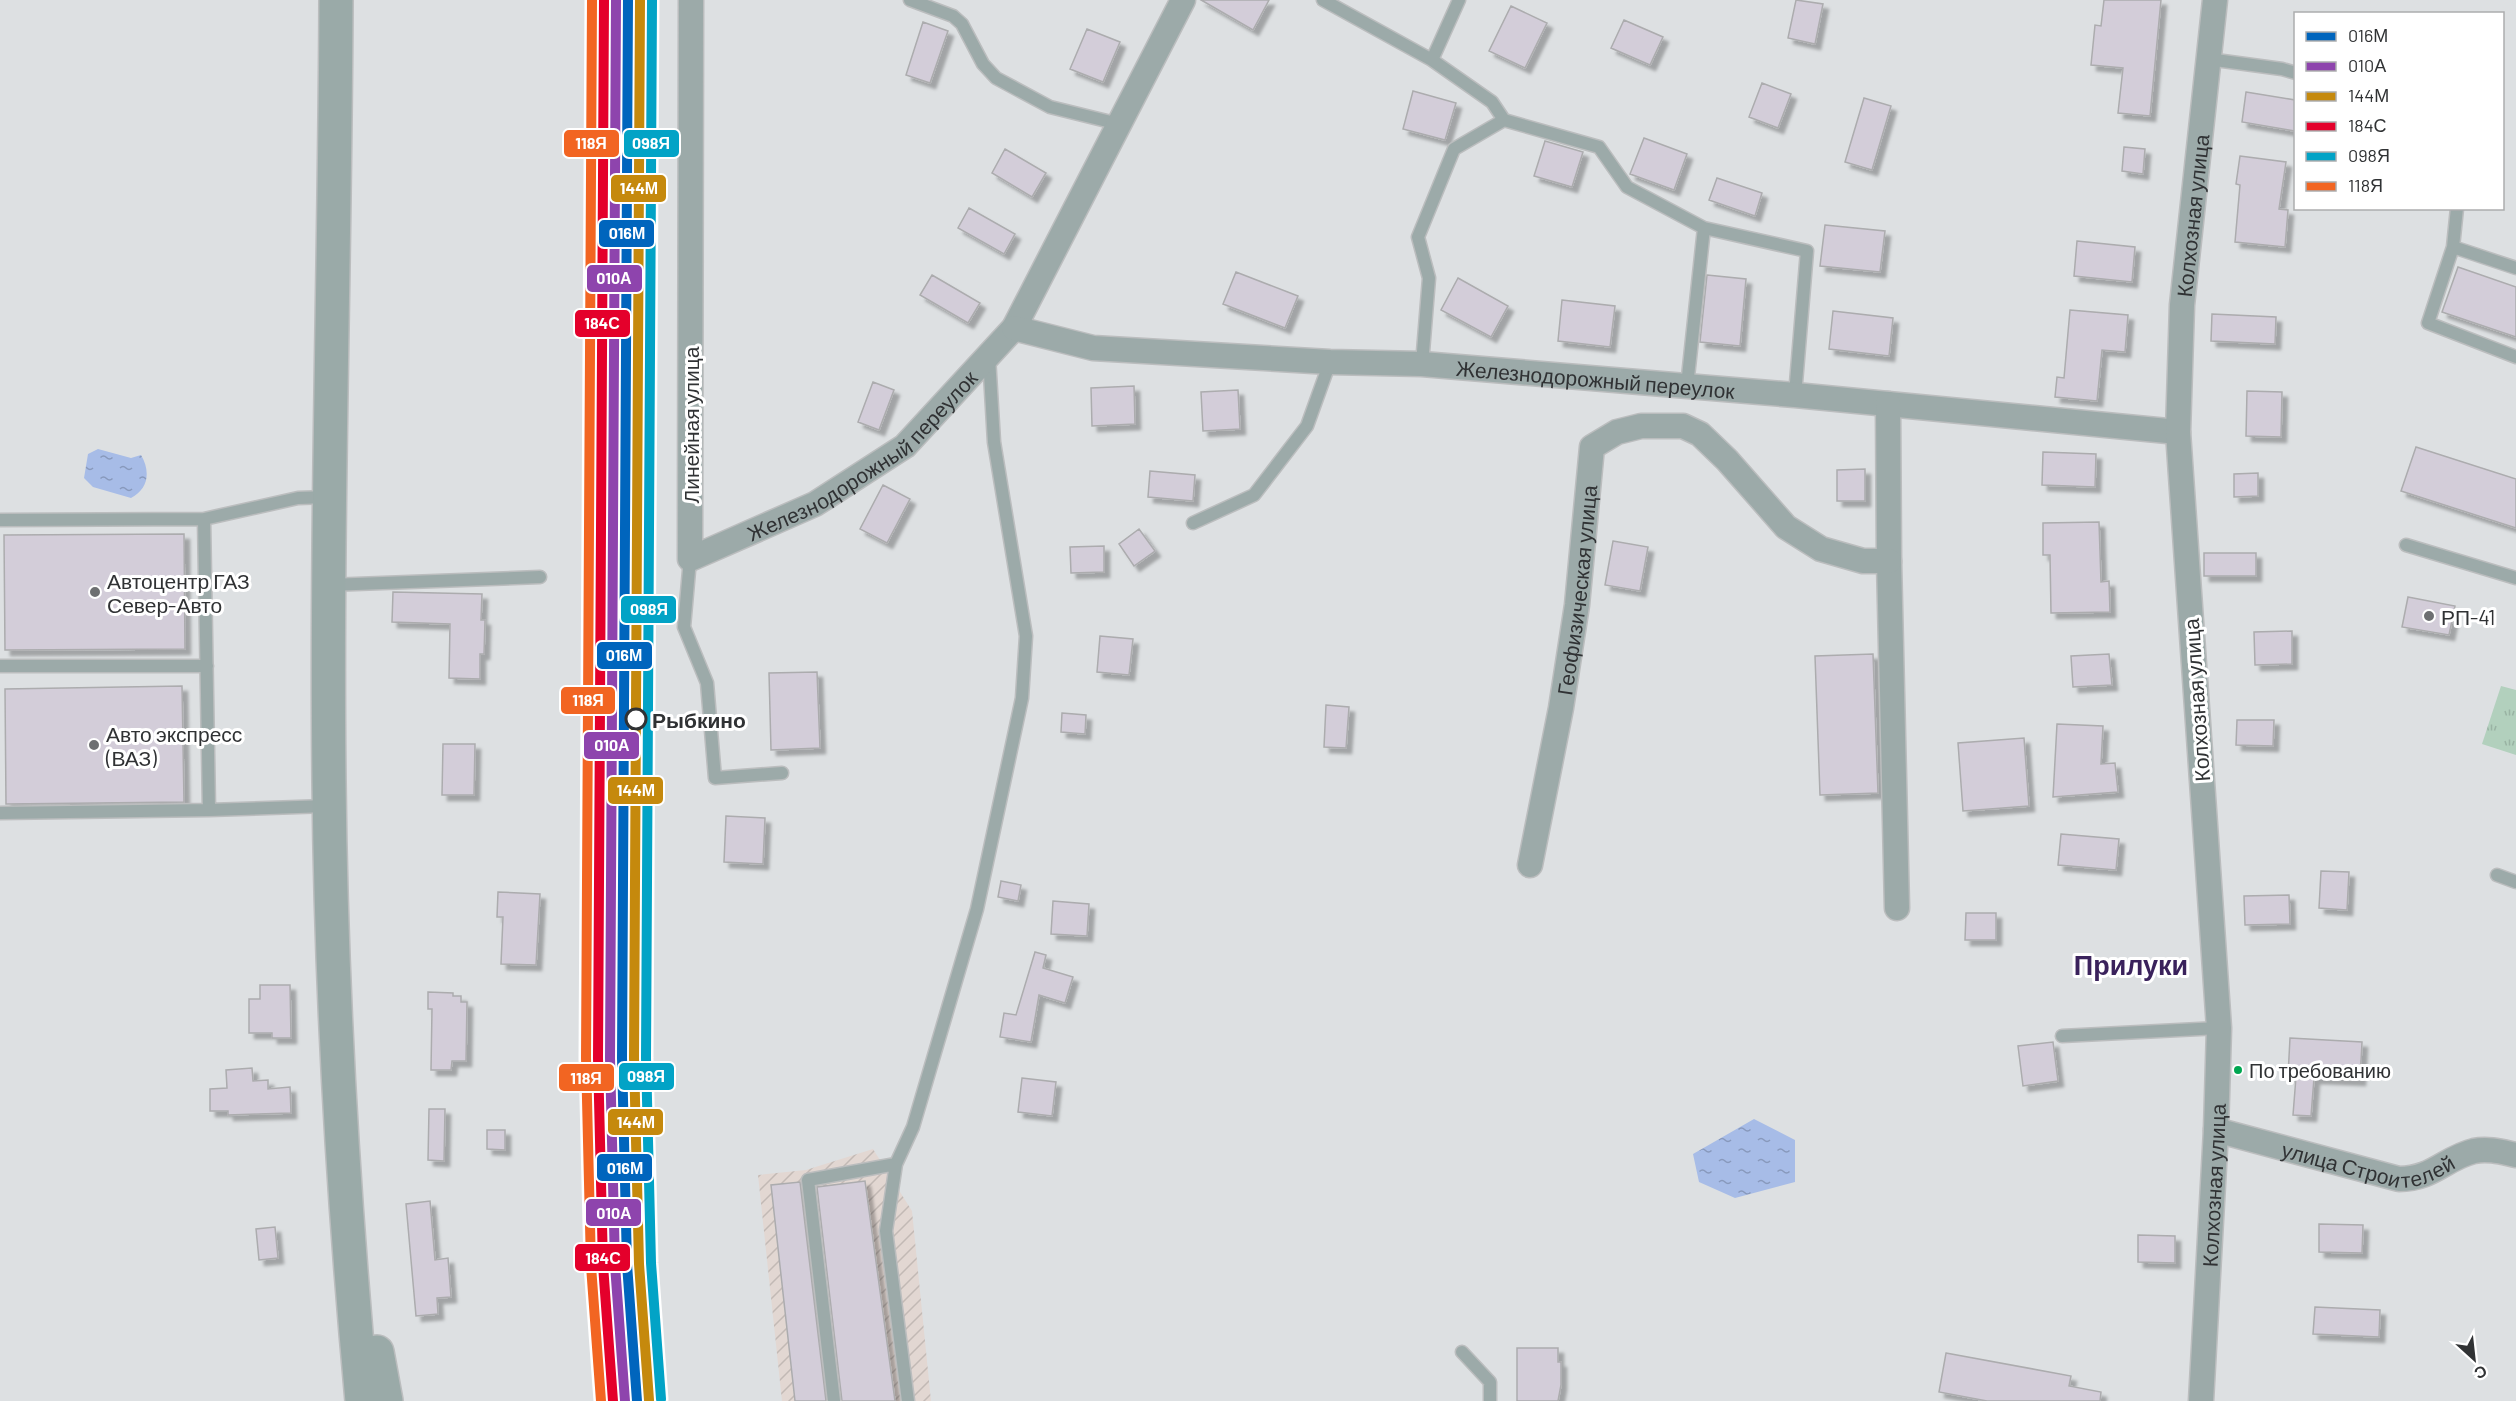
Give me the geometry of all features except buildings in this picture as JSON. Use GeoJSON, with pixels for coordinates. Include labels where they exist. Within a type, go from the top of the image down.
{"type":"FeatureCollection","features":[{"type":"Feature","properties":{"kind":"main road"},"geometry":{"type":"LineString","coordinates":[[336,0],[328,585],[329,806],[339,1092],[362,1401]]}},
{"type":"Feature","properties":{"kind":"main road"},"geometry":{"type":"LineString","coordinates":[[347,1194],[386,1401]]}},
{"type":"Feature","properties":{"kind":"street","name":"Линейная улица"},"geometry":{"type":"LineString","coordinates":[[690,558],[691,0]]}},
{"type":"Feature","properties":{"kind":"street","name":"Железнодорожный переулок"},"geometry":{"type":"LineString","coordinates":[[690,558],[814,504],[905,446],[1014,328],[1183,0]]}},
{"type":"Feature","properties":{"kind":"street","name":"Колхозная улица"},"geometry":{"type":"LineString","coordinates":[[2200,1401],[2216,1130],[2219,1028],[2178,432],[2182,305],[2215,0]]}},
{"type":"Feature","properties":{"kind":"street","name":"Железнодорожный переулок"},"geometry":{"type":"LineString","coordinates":[[1014,328],[1093,348],[1330,362],[1422,364],[1795,395],[2178,432]]}},
{"type":"Feature","properties":{"kind":"street"},"geometry":{"type":"LineString","coordinates":[[1687,386],[1683,426],[1700,434],[1727,460],[1786,527],[1821,549],[1863,561],[1889,561]]}},
{"type":"Feature","properties":{"kind":"street"},"geometry":{"type":"LineString","coordinates":[[1888,404],[1889,561],[1897,908]]}},
{"type":"Feature","properties":{"kind":"street","name":"Геофизическая улица"},"geometry":{"type":"LineString","coordinates":[[1530,865],[1561,708],[1575,616],[1592,447],[1617,432],[1633,428],[1683,426]]}},
{"type":"Feature","properties":{"kind":"street","name":"улица Строителей"},"geometry":{"type":"LineString","coordinates":[[2216,1130],[2399,1179],[2424,1176],[2457,1157],[2474,1151],[2491,1150],[2516,1155]]}},
{"type":"Feature","properties":{"kind":"lane"},"geometry":{"type":"LineString","coordinates":[[910,0],[953,16],[962,24],[983,64],[996,78],[1050,107],[1119,124]]}},
{"type":"Feature","properties":{"kind":"lane"},"geometry":{"type":"LineString","coordinates":[[1323,0],[1432,60],[1492,102],[1504,120],[1599,147],[1627,187],[1704,228],[1807,251],[1795,395]]}},
{"type":"Feature","properties":{"kind":"lane"},"geometry":{"type":"LineString","coordinates":[[1432,60],[1459,0]]}},
{"type":"Feature","properties":{"kind":"lane"},"geometry":{"type":"LineString","coordinates":[[2208,59],[2294,73]]}},
{"type":"Feature","properties":{"kind":"lane"},"geometry":{"type":"LineString","coordinates":[[1422,364],[1429,278],[1418,237],[1454,149],[1504,120]]}},
{"type":"Feature","properties":{"kind":"lane"},"geometry":{"type":"LineString","coordinates":[[2457,210],[2453,247],[2428,323],[2516,357]]}},
{"type":"Feature","properties":{"kind":"lane"},"geometry":{"type":"LineString","coordinates":[[1687,386],[1704,228]]}},
{"type":"Feature","properties":{"kind":"lane"},"geometry":{"type":"LineString","coordinates":[[2453,247],[2516,268]]}},
{"type":"Feature","properties":{"kind":"lane"},"geometry":{"type":"LineString","coordinates":[[908,1401],[886,1231],[896,1164],[913,1127],[977,909],[1022,698],[1026,636],[994,442],[989,356]]}},
{"type":"Feature","properties":{"kind":"lane"},"geometry":{"type":"LineString","coordinates":[[1193,524],[1254,495],[1307,426],[1330,362]]}},
{"type":"Feature","properties":{"kind":"lane"},"geometry":{"type":"LineString","coordinates":[[0,520],[204,519],[298,498],[329,497]]}},
{"type":"Feature","properties":{"kind":"lane"},"geometry":{"type":"LineString","coordinates":[[204,519],[209,810]]}},
{"type":"Feature","properties":{"kind":"lane"},"geometry":{"type":"LineString","coordinates":[[2406,545],[2516,578]]}},
{"type":"Feature","properties":{"kind":"lane","name":"Линейная улица"},"geometry":{"type":"LineString","coordinates":[[690,558],[684,627],[708,683],[715,778],[782,773]]}},
{"type":"Feature","properties":{"kind":"lane"},"geometry":{"type":"LineString","coordinates":[[328,585],[540,577]]}},
{"type":"Feature","properties":{"kind":"lane"},"geometry":{"type":"LineString","coordinates":[[0,666],[207,666]]}},
{"type":"Feature","properties":{"kind":"lane"},"geometry":{"type":"LineString","coordinates":[[0,813],[329,806]]}},
{"type":"Feature","properties":{"kind":"lane"},"geometry":{"type":"LineString","coordinates":[[2497,875],[2516,882]]}},
{"type":"Feature","properties":{"kind":"lane"},"geometry":{"type":"LineString","coordinates":[[2062,1036],[2219,1028]]}},
{"type":"Feature","properties":{"kind":"lane"},"geometry":{"type":"LineString","coordinates":[[834,1401],[808,1180],[896,1164]]}},
{"type":"Feature","properties":{"kind":"lane"},"geometry":{"type":"LineString","coordinates":[[1462,1352],[1490,1382],[1490,1401]]}},
{"type":"Feature","properties":{"kind":"shaded area"},"geometry":{"type":"Polygon","coordinates":[[[873,1149],[912,1211],[931,1401],[782,1401],[758,1175],[806,1170],[873,1149]]]}},
{"type":"Feature","properties":{"kind":"green space"},"geometry":{"type":"Polygon","coordinates":[[[2501,686],[2516,690],[2516,755],[2482,744],[2501,686]]]}},
{"type":"Feature","properties":{"kind":"water"},"geometry":{"type":"Polygon","coordinates":[[[98,449],[131,458],[141,455],[147,474],[144,485],[137,494],[131,498],[93,487],[84,478],[88,454],[98,449]]]}},
{"type":"Feature","properties":{"kind":"water"},"geometry":{"type":"Polygon","coordinates":[[[1754,1119],[1795,1140],[1795,1182],[1735,1198],[1699,1182],[1693,1154],[1754,1119]]]}},
{"type":"Feature","properties":{"kind":"transit line","name":"118Я"},"geometry":{"type":"LineString","coordinates":[[592,0],[586,1058],[591,1266],[601,1401]]}},
{"type":"Feature","properties":{"kind":"transit line","name":"184С"},"geometry":{"type":"LineString","coordinates":[[604,0],[598,1058],[603,1265],[613,1401]]}},
{"type":"Feature","properties":{"kind":"transit line","name":"010А"},"geometry":{"type":"LineString","coordinates":[[616,0],[610,1058],[615,1265],[625,1401]]}},
{"type":"Feature","properties":{"kind":"transit line","name":"016М"},"geometry":{"type":"LineString","coordinates":[[628,0],[622,1058],[627,1264],[637,1401]]}},
{"type":"Feature","properties":{"kind":"transit line","name":"144М"},"geometry":{"type":"LineString","coordinates":[[640,0],[634,1058],[639,1264],[649,1400]]}},
{"type":"Feature","properties":{"kind":"transit line","name":"098Я"},"geometry":{"type":"LineString","coordinates":[[652,0],[646,1058],[651,1263],[661,1399]]}},
{"type":"Feature","properties":{"kind":"place","name":"Автоцентр ГАЗ Север-Авто"},"geometry":{"type":"Point","coordinates":[95,592]}},
{"type":"Feature","properties":{"kind":"place","name":"РП-41"},"geometry":{"type":"Point","coordinates":[2429,616]}},
{"type":"Feature","properties":{"kind":"place","name":"Рыбкино"},"geometry":{"type":"Point","coordinates":[636,719]}},
{"type":"Feature","properties":{"kind":"place","name":"Авто экспресс (ВАЗ)"},"geometry":{"type":"Point","coordinates":[94,745]}},
{"type":"Feature","properties":{"kind":"place","name":"По требованию"},"geometry":{"type":"Point","coordinates":[2238,1070]}},
{"type":"Feature","properties":{"kind":"district","name":"Прилуки"},"geometry":{"type":"Point","coordinates":[2131,964]}}]}
